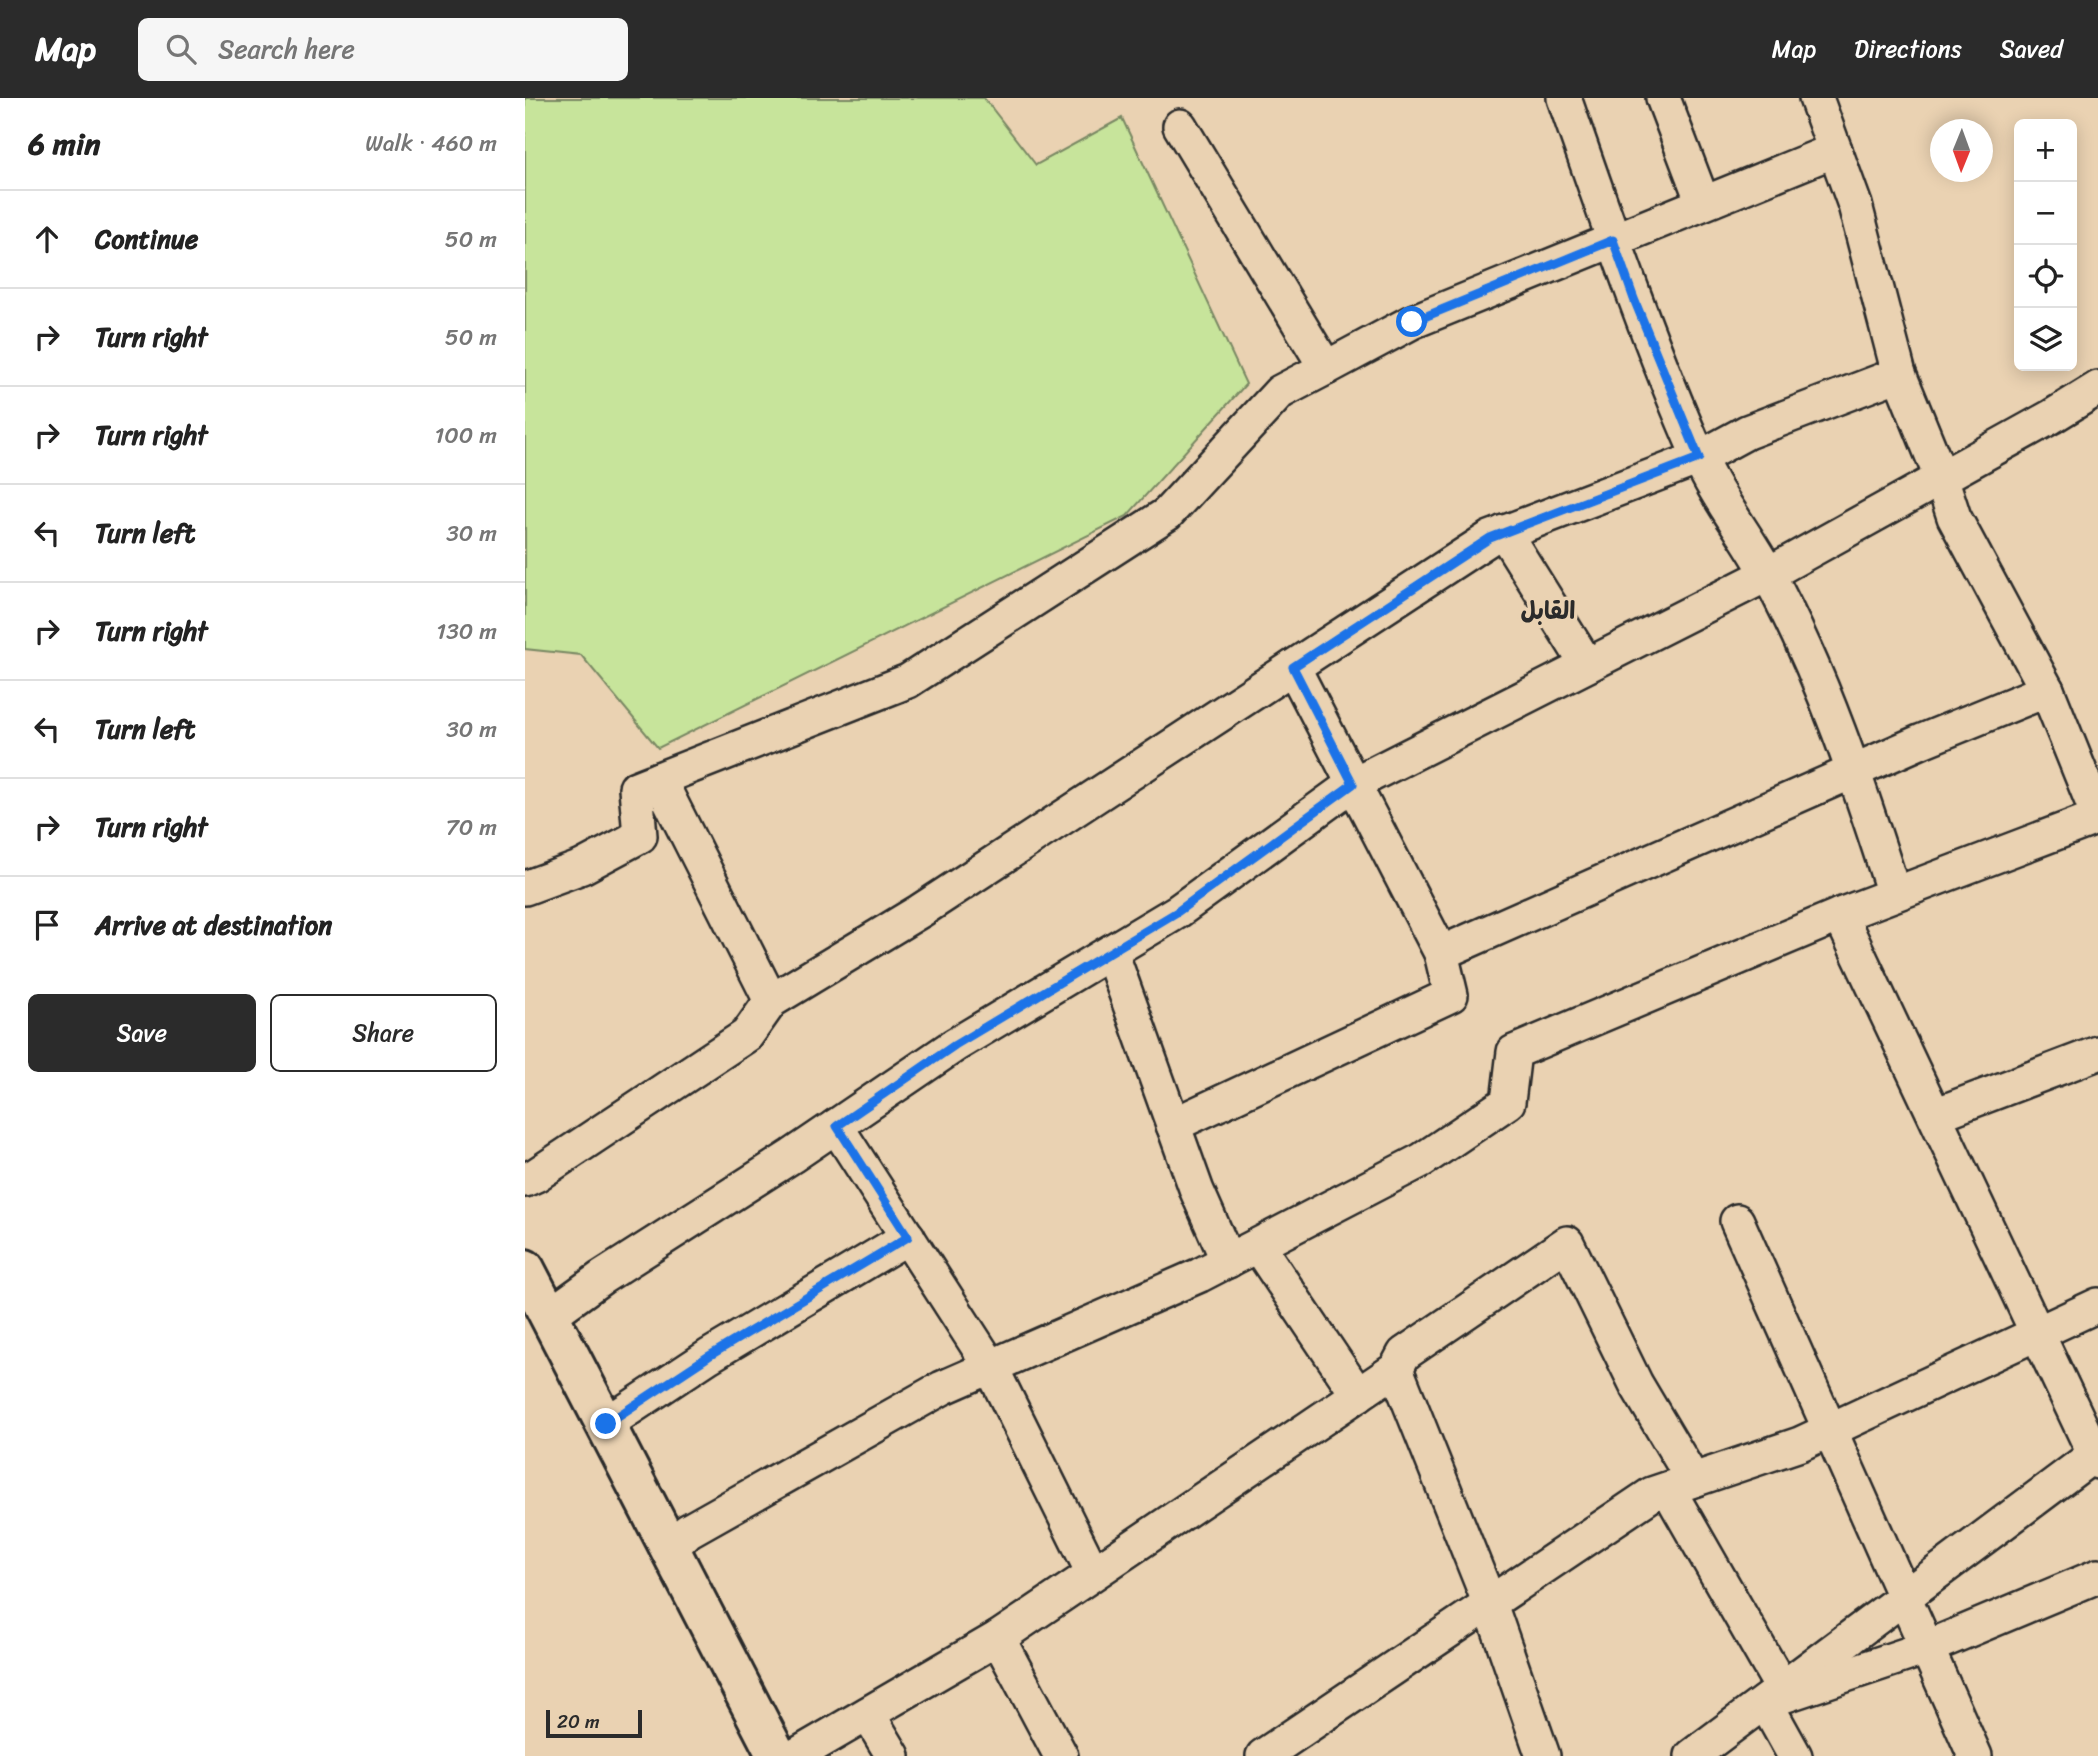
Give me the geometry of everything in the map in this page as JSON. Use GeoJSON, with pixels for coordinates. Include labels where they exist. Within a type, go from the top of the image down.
{"type":"FeatureCollection","features":[{"type":"Feature","properties":{"kind":"street"},"geometry":{"type":"LineString","coordinates":[[1564,98],[1634,299],[1699,458],[1768,574],[1818,675],[1855,771],[1894,894]]}},
{"type":"Feature","properties":{"kind":"street"},"geometry":{"type":"LineString","coordinates":[[1663,98],[1703,203]]}},
{"type":"Feature","properties":{"kind":"street"},"geometry":{"type":"LineString","coordinates":[[670,1549],[688,1531],[942,1388],[1200,1275],[1422,1160],[1508,1101],[1514,1052],[1840,915],[2098,816],[2047,690],[1954,517],[1941,477],[1899,374],[1854,205],[1816,98]]}},
{"type":"Feature","properties":{"kind":"street"},"geometry":{"type":"LineString","coordinates":[[1179,126],[1326,368]]}},
{"type":"Feature","properties":{"kind":"street"},"geometry":{"type":"LineString","coordinates":[[525,888],[582,867],[640,836],[636,788],[908,681],[1167,514],[1280,392],[1412,322],[1835,150]]}},
{"type":"Feature","properties":{"kind":"street"},"geometry":{"type":"LineString","coordinates":[[525,1180],[747,1035],[771,1001],[921,911],[1490,538],[1699,458],[1747,432],[1899,374]]}},
{"type":"Feature","properties":{"kind":"street"},"geometry":{"type":"LineString","coordinates":[[550,1315],[601,1278],[837,1126],[955,1045],[1177,912],[1353,784],[1768,574],[2051,417],[2098,388]]}},
{"type":"Feature","properties":{"kind":"street"},"geometry":{"type":"LineString","coordinates":[[1504,532],[1587,665]]}},
{"type":"Feature","properties":{"kind":"street"},"geometry":{"type":"LineString","coordinates":[[1173,1125],[1451,995],[1441,953],[1293,667]]}},
{"type":"Feature","properties":{"kind":"street"},"geometry":{"type":"LineString","coordinates":[[1441,953],[1922,741],[2047,690]]}},
{"type":"Feature","properties":{"kind":"street"},"geometry":{"type":"LineString","coordinates":[[659,779],[771,1001]]}},
{"type":"Feature","properties":{"kind":"street"},"geometry":{"type":"LineString","coordinates":[[1692,1756],[2096,1457],[1840,915]]}},
{"type":"Feature","properties":{"kind":"street"},"geometry":{"type":"LineString","coordinates":[[1111,952],[1197,1191],[1228,1261]]}},
{"type":"Feature","properties":{"kind":"street"},"geometry":{"type":"LineString","coordinates":[[1935,1115],[2098,1053]]}},
{"type":"Feature","properties":{"kind":"street"},"geometry":{"type":"LineString","coordinates":[[837,1126],[991,1367],[1093,1573]]}},
{"type":"Feature","properties":{"kind":"street"},"geometry":{"type":"LineString","coordinates":[[1737,1221],[1975,1756]]}},
{"type":"Feature","properties":{"kind":"street"},"geometry":{"type":"LineString","coordinates":[[606,1424],[709,1356],[908,1237]]}},
{"type":"Feature","properties":{"kind":"street"},"geometry":{"type":"LineString","coordinates":[[795,1756],[998,1638],[1396,1370],[1404,1354],[1567,1242],[1681,1484],[1774,1695],[1795,1756]]}},
{"type":"Feature","properties":{"kind":"street"},"geometry":{"type":"LineString","coordinates":[[1258,1246],[1358,1395]]}},
{"type":"Feature","properties":{"kind":"street"},"geometry":{"type":"LineString","coordinates":[[525,1269],[777,1756]]}},
{"type":"Feature","properties":{"kind":"street"},"geometry":{"type":"LineString","coordinates":[[525,1285],[550,1315]]}},
{"type":"Feature","properties":{"kind":"street"},"geometry":{"type":"LineString","coordinates":[[1263,1756],[1309,1743],[1490,1604],[1652,1494],[1800,1444],[2098,1305]]}},
{"type":"Feature","properties":{"kind":"street"},"geometry":{"type":"LineString","coordinates":[[1396,1370],[1490,1604],[1543,1756]]}},
{"type":"Feature","properties":{"kind":"street"},"geometry":{"type":"LineString","coordinates":[[1774,1695],[1926,1648],[2098,1576]]}},
{"type":"Feature","properties":{"kind":"street"},"geometry":{"type":"LineString","coordinates":[[998,1638],[1061,1756]]}},
{"type":"Feature","properties":{"kind":"street"},"geometry":{"type":"LineString","coordinates":[[868,1714],[893,1756]]}},
{"type":"Feature","properties":{"kind":"green space"},"geometry":{"type":"Polygon","coordinates":[[[525,98],[984,98],[1036,165],[1122,118],[1246,384],[1127,516],[658,748],[581,655],[525,649],[525,98]]]}},
{"type":"Feature","properties":{"kind":"district","name":"القابل"},"geometry":{"type":"Point","coordinates":[1548,611]}},
{"type":"Feature","properties":{"kind":"route"},"geometry":{"type":"LineString","coordinates":[[606,1424],[709,1356],[908,1237],[837,1126],[955,1045],[1177,912],[1353,784],[1293,667],[1490,538],[1699,458],[1634,299],[1613,240],[1412,322]]}}]}
